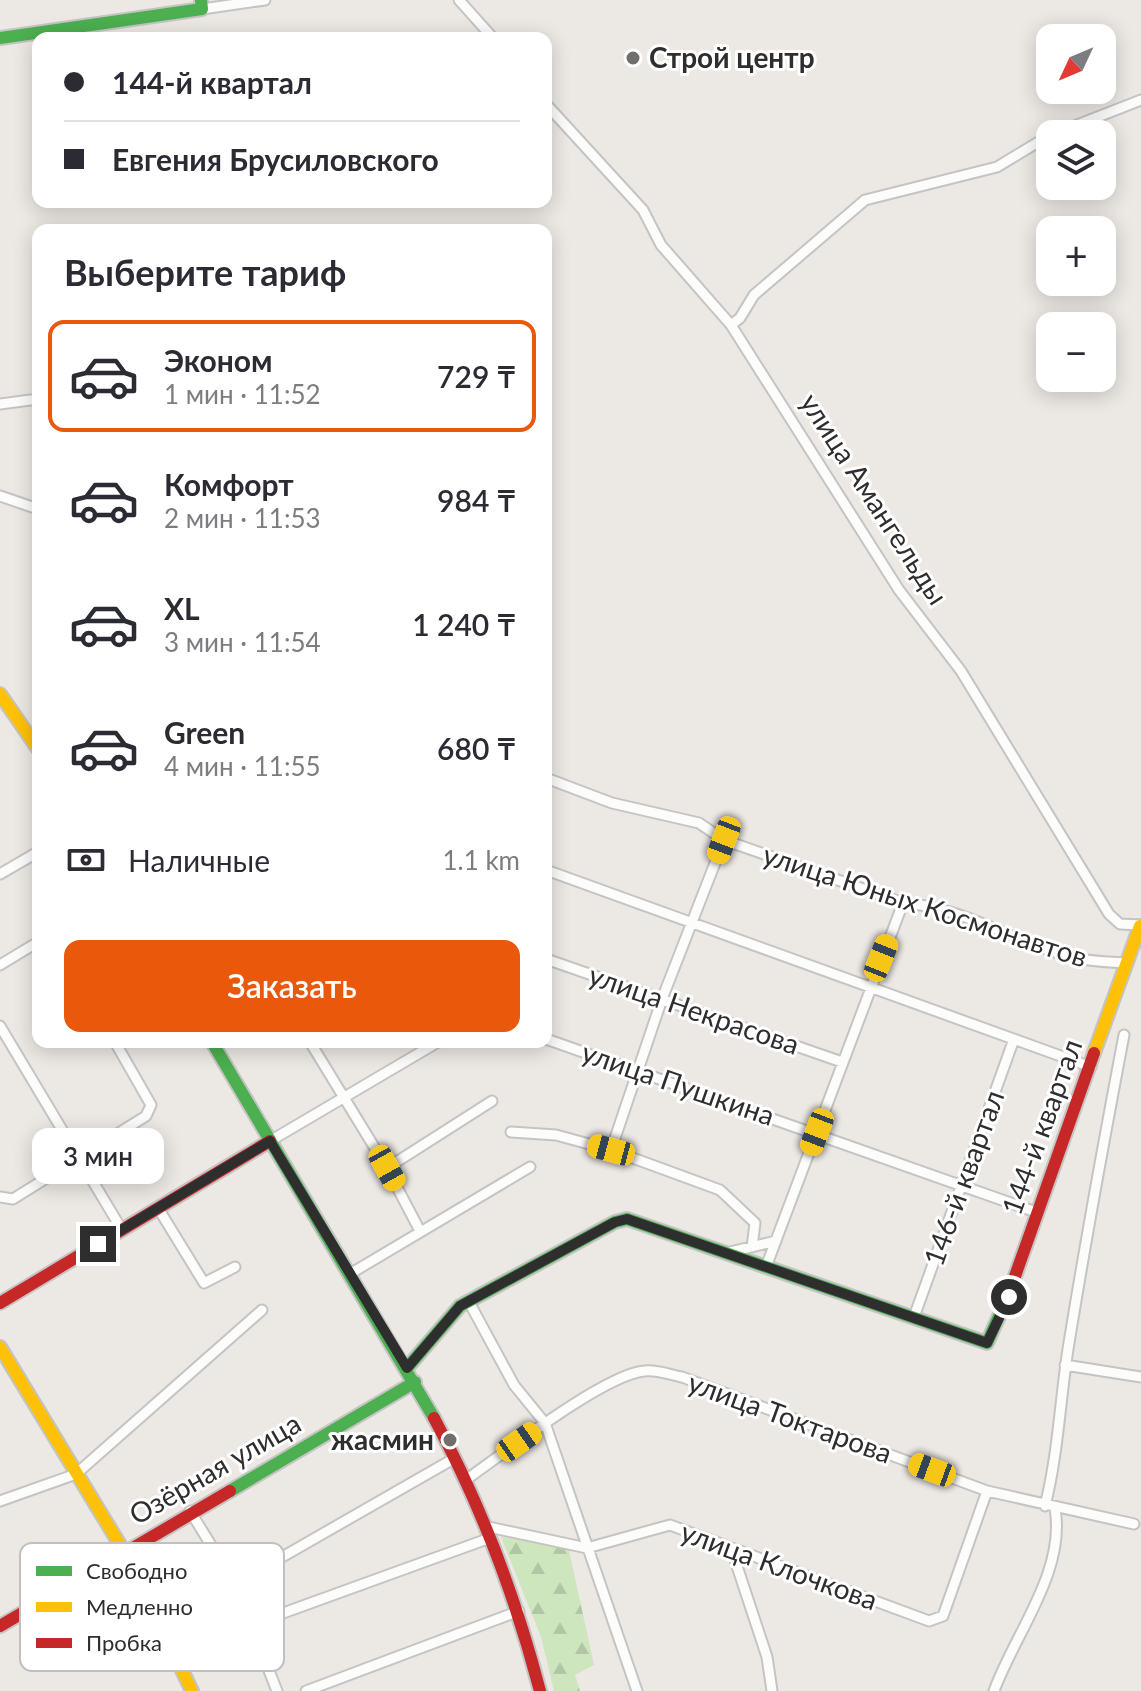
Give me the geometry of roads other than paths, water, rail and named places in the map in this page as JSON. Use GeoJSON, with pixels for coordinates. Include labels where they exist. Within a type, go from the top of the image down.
{"type":"FeatureCollection","features":[{"type":"Feature","properties":{"kind":"street"},"geometry":{"type":"LineString","coordinates":[[37,32],[201,5],[265,0]]}},
{"type":"Feature","properties":{"kind":"street"},"geometry":{"type":"LineString","coordinates":[[459,0],[488,32]]}},
{"type":"Feature","properties":{"kind":"street"},"geometry":{"type":"LineString","coordinates":[[0,38],[32,33]]}},
{"type":"Feature","properties":{"kind":"street"},"geometry":{"type":"LineString","coordinates":[[1090,120],[1141,100]]}},
{"type":"Feature","properties":{"kind":"street","name":"улица Амангельды"},"geometry":{"type":"LineString","coordinates":[[552,111],[643,210],[661,245],[731,325],[899,590],[961,671],[1109,914],[1120,924],[1140,926]]}},
{"type":"Feature","properties":{"kind":"street"},"geometry":{"type":"LineString","coordinates":[[731,325],[740,318],[754,295],[865,200],[997,167],[1036,144]]}},
{"type":"Feature","properties":{"kind":"street"},"geometry":{"type":"LineString","coordinates":[[0,404],[32,400]]}},
{"type":"Feature","properties":{"kind":"street"},"geometry":{"type":"LineString","coordinates":[[0,496],[32,507]]}},
{"type":"Feature","properties":{"kind":"street"},"geometry":{"type":"LineString","coordinates":[[0,694],[32,740]]}},
{"type":"Feature","properties":{"kind":"street","name":"улица Юных Космонавтов"},"geometry":{"type":"LineString","coordinates":[[552,780],[612,803],[699,823],[724,840],[903,903],[929,905],[965,916],[1074,958],[1127,963]]}},
{"type":"Feature","properties":{"kind":"street"},"geometry":{"type":"LineString","coordinates":[[611,1150],[662,999],[724,840]]}},
{"type":"Feature","properties":{"kind":"street"},"geometry":{"type":"LineString","coordinates":[[0,874],[32,855]]}},
{"type":"Feature","properties":{"kind":"street"},"geometry":{"type":"LineString","coordinates":[[552,872],[1091,1067]]}},
{"type":"Feature","properties":{"kind":"street"},"geometry":{"type":"LineString","coordinates":[[766,1267],[903,903]]}},
{"type":"Feature","properties":{"kind":"street","name":"144-й квартал"},"geometry":{"type":"LineString","coordinates":[[914,1317],[987,1343],[1019,1271],[1036,1212],[1140,926]]}},
{"type":"Feature","properties":{"kind":"street"},"geometry":{"type":"LineString","coordinates":[[0,965],[32,946]]}},
{"type":"Feature","properties":{"kind":"street","name":"улица Некрасова"},"geometry":{"type":"LineString","coordinates":[[552,961],[842,1062]]}},
{"type":"Feature","properties":{"kind":"street"},"geometry":{"type":"LineString","coordinates":[[0,1026],[122,1230]]}},
{"type":"Feature","properties":{"kind":"street"},"geometry":{"type":"LineString","coordinates":[[994,1691],[1047,1575],[1057,1532],[1050,1507],[1065,1365],[1088,1219],[1124,1035]]}},
{"type":"Feature","properties":{"kind":"street","name":"146-й квартал"},"geometry":{"type":"LineString","coordinates":[[914,1317],[1014,1039]]}},
{"type":"Feature","properties":{"kind":"street","name":"улица Пушкина"},"geometry":{"type":"LineString","coordinates":[[552,1041],[817,1132],[1036,1212]]}},
{"type":"Feature","properties":{"kind":"street"},"geometry":{"type":"LineString","coordinates":[[0,1197],[13,1199],[146,1116],[151,1105],[118,1048]]}},
{"type":"Feature","properties":{"kind":"street"},"geometry":{"type":"LineString","coordinates":[[216,1048],[348,1275],[407,1368],[467,1479],[519,1611],[540,1691]]}},
{"type":"Feature","properties":{"kind":"street"},"geometry":{"type":"LineString","coordinates":[[314,1048],[387,1168],[420,1231]]}},
{"type":"Feature","properties":{"kind":"street"},"geometry":{"type":"LineString","coordinates":[[0,1303],[428,1048]]}},
{"type":"Feature","properties":{"kind":"street"},"geometry":{"type":"LineString","coordinates":[[387,1168],[492,1101]]}},
{"type":"Feature","properties":{"kind":"street"},"geometry":{"type":"LineString","coordinates":[[511,1132],[556,1135],[611,1150],[728,1195],[755,1223],[752,1247]]}},
{"type":"Feature","properties":{"kind":"street"},"geometry":{"type":"LineString","coordinates":[[348,1275],[530,1167]]}},
{"type":"Feature","properties":{"kind":"street"},"geometry":{"type":"LineString","coordinates":[[158,1208],[204,1283],[235,1267]]}},
{"type":"Feature","properties":{"kind":"street"},"geometry":{"type":"LineString","coordinates":[[407,1368],[460,1306],[615,1222],[627,1219],[914,1317]]}},
{"type":"Feature","properties":{"kind":"street"},"geometry":{"type":"LineString","coordinates":[[726,1253],[776,1241]]}},
{"type":"Feature","properties":{"kind":"street"},"geometry":{"type":"LineString","coordinates":[[469,1302],[514,1385],[545,1423],[637,1691]]}},
{"type":"Feature","properties":{"kind":"street"},"geometry":{"type":"LineString","coordinates":[[0,1501],[76,1474],[262,1310]]}},
{"type":"Feature","properties":{"kind":"street"},"geometry":{"type":"LineString","coordinates":[[0,1347],[119,1543]]}},
{"type":"Feature","properties":{"kind":"street"},"geometry":{"type":"LineString","coordinates":[[1065,1365],[1141,1377]]}},
{"type":"Feature","properties":{"kind":"street","name":"улица Токтарова"},"geometry":{"type":"LineString","coordinates":[[467,1479],[545,1423],[621,1379],[644,1371],[655,1371],[682,1377],[987,1491],[1134,1524]]}},
{"type":"Feature","properties":{"kind":"street","name":"Озёрная улица"},"geometry":{"type":"LineString","coordinates":[[135,1543],[415,1382]]}},
{"type":"Feature","properties":{"kind":"street"},"geometry":{"type":"LineString","coordinates":[[284,1556],[455,1458]]}},
{"type":"Feature","properties":{"kind":"street","name":"улица Клочкова"},"geometry":{"type":"LineString","coordinates":[[487,1532],[587,1548],[670,1525],[929,1621],[937,1621],[943,1616],[987,1491]]}},
{"type":"Feature","properties":{"kind":"street"},"geometry":{"type":"LineString","coordinates":[[190,1511],[210,1543]]}},
{"type":"Feature","properties":{"kind":"street"},"geometry":{"type":"LineString","coordinates":[[284,1612],[487,1532]]}},
{"type":"Feature","properties":{"kind":"street"},"geometry":{"type":"LineString","coordinates":[[731,1548],[767,1657],[772,1691]]}},
{"type":"Feature","properties":{"kind":"street"},"geometry":{"type":"LineString","coordinates":[[306,1691],[519,1611]]}},
{"type":"Feature","properties":{"kind":"street","name":"Озёрная улица"},"geometry":{"type":"LineString","coordinates":[[0,1626],[20,1614]]}},
{"type":"Feature","properties":{"kind":"street"},"geometry":{"type":"LineString","coordinates":[[184,1671],[192,1691]]}},
{"type":"Feature","properties":{"kind":"street"},"geometry":{"type":"LineString","coordinates":[[270,1671],[277,1691]]}},
{"type":"Feature","properties":{"kind":"place","name":"Строй центр"},"geometry":{"type":"Point","coordinates":[633,58]}},
{"type":"Feature","properties":{"kind":"place","name":"жасмин"},"geometry":{"type":"Point","coordinates":[450,1440]}}]}
